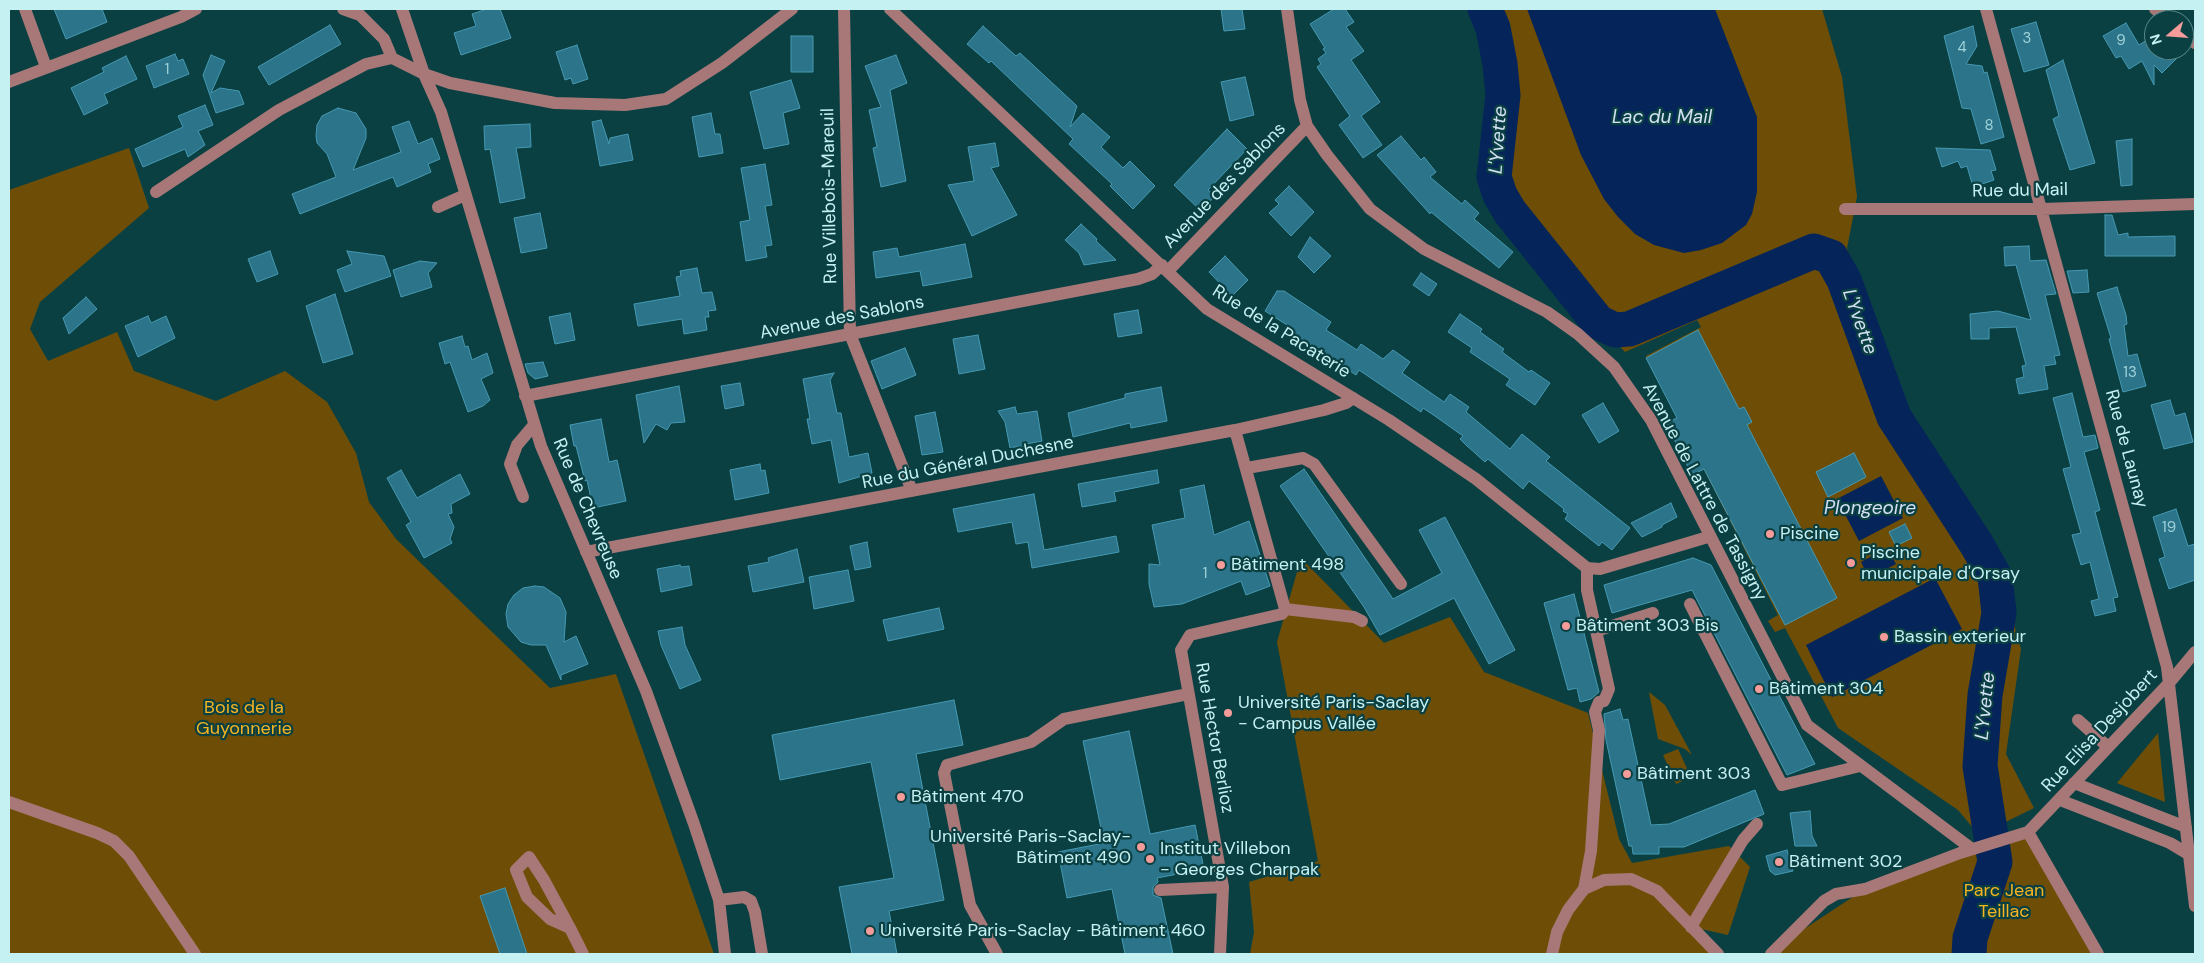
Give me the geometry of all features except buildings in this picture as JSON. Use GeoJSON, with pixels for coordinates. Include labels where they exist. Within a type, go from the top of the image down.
{"type":"FeatureCollection","features":[{"type":"Feature","properties":{"kind":"street"},"geometry":{"type":"LineString","coordinates":[[25,9],[46,67]]}},
{"type":"Feature","properties":{"kind":"street"},"geometry":{"type":"LineString","coordinates":[[9,82],[181,17],[196,9]]}},
{"type":"Feature","properties":{"kind":"street"},"geometry":{"type":"LineString","coordinates":[[343,9],[360,15],[384,40],[392,58],[424,74],[450,83],[555,103],[626,105],[666,99],[722,64],[792,9]]}},
{"type":"Feature","properties":{"kind":"street","name":"Rue de Chevreuse"},"geometry":{"type":"LineString","coordinates":[[402,9],[424,74],[441,112],[534,425],[646,691],[694,824],[719,900],[725,954]]}},
{"type":"Feature","properties":{"kind":"street","name":"Rue Villebois-Mareuil"},"geometry":{"type":"LineString","coordinates":[[844,9],[850,334],[912,492]]}},
{"type":"Feature","properties":{"kind":"street","name":"Rue de la Pacaterie"},"geometry":{"type":"LineString","coordinates":[[890,9],[1208,309],[1353,398],[1476,480],[1587,568]]}},
{"type":"Feature","properties":{"kind":"street","name":"Avenue de Lattre de Tassigny"},"geometry":{"type":"LineString","coordinates":[[1288,9],[1300,100],[1307,126],[1370,209],[1424,249],[1547,312],[1578,334],[1614,367],[1651,420],[1708,537],[1807,725],[1860,766],[1912,802],[1946,831],[1972,849]]}},
{"type":"Feature","properties":{"kind":"street","name":"Rue de Launay"},"geometry":{"type":"LineString","coordinates":[[1986,9],[2042,208],[2170,682],[2195,906]]}},
{"type":"Feature","properties":{"kind":"street"},"geometry":{"type":"LineString","coordinates":[[156,192],[279,110],[366,64],[392,58]]}},
{"type":"Feature","properties":{"kind":"street","name":"Avenue des Sablons"},"geometry":{"type":"LineString","coordinates":[[525,396],[1152,274],[1165,268],[1307,126]]}},
{"type":"Feature","properties":{"kind":"street"},"geometry":{"type":"LineString","coordinates":[[438,207],[465,196]]}},
{"type":"Feature","properties":{"kind":"street","name":"Rue du Mail"},"geometry":{"type":"LineString","coordinates":[[1845,209],[2042,208],[2195,204]]}},
{"type":"Feature","properties":{"kind":"street","name":"Rue du Général Duchesne"},"geometry":{"type":"LineString","coordinates":[[586,552],[1235,430],[1324,410],[1346,403],[1353,398]]}},
{"type":"Feature","properties":{"kind":"street"},"geometry":{"type":"LineString","coordinates":[[523,497],[510,464],[517,445],[534,425]]}},
{"type":"Feature","properties":{"kind":"street"},"geometry":{"type":"LineString","coordinates":[[1235,430],[1285,609],[1354,617],[1362,622]]}},
{"type":"Feature","properties":{"kind":"street"},"geometry":{"type":"LineString","coordinates":[[1247,468],[1302,458],[1314,464],[1401,584]]}},
{"type":"Feature","properties":{"kind":"street"},"geometry":{"type":"LineString","coordinates":[[1552,954],[1557,932],[1564,917],[1584,889],[1591,851],[1599,730],[1595,712],[1599,702],[1604,700],[1609,689],[1587,590],[1587,568],[1600,569],[1708,537]]}},
{"type":"Feature","properties":{"kind":"street"},"geometry":{"type":"LineString","coordinates":[[1690,604],[1782,785],[1860,766]]}},
{"type":"Feature","properties":{"kind":"street","name":"Rue Hector Berlioz"},"geometry":{"type":"LineString","coordinates":[[1220,954],[1223,887],[1181,650],[1190,635],[1282,614],[1285,609]]}},
{"type":"Feature","properties":{"kind":"street"},"geometry":{"type":"LineString","coordinates":[[1596,631],[1653,613]]}},
{"type":"Feature","properties":{"kind":"street","name":"Rue Elisa Desjobert"},"geometry":{"type":"LineString","coordinates":[[2022,833],[2060,800],[2170,682],[2195,652]]}},
{"type":"Feature","properties":{"kind":"street"},"geometry":{"type":"LineString","coordinates":[[997,954],[970,905],[944,773],[948,765],[1031,742],[1064,719],[1188,694]]}},
{"type":"Feature","properties":{"kind":"street"},"geometry":{"type":"LineString","coordinates":[[2078,720],[2108,747]]}},
{"type":"Feature","properties":{"kind":"street"},"geometry":{"type":"LineString","coordinates":[[2074,783],[2186,827]]}},
{"type":"Feature","properties":{"kind":"street"},"geometry":{"type":"LineString","coordinates":[[2060,800],[2170,843],[2190,855]]}},
{"type":"Feature","properties":{"kind":"street"},"geometry":{"type":"LineString","coordinates":[[9,802],[114,841],[129,856],[195,954]]}},
{"type":"Feature","properties":{"kind":"street"},"geometry":{"type":"LineString","coordinates":[[1691,926],[1743,840],[1757,824]]}},
{"type":"Feature","properties":{"kind":"street"},"geometry":{"type":"LineString","coordinates":[[1771,954],[1824,901],[1836,894],[1865,889],[1972,849],[2022,833],[2098,954]]}},
{"type":"Feature","properties":{"kind":"street"},"geometry":{"type":"LineString","coordinates":[[570,928],[550,920],[526,897],[516,870],[529,857],[544,880],[570,928],[583,954]]}},
{"type":"Feature","properties":{"kind":"street"},"geometry":{"type":"LineString","coordinates":[[1584,889],[1604,880],[1631,879],[1656,891],[1718,954]]}},
{"type":"Feature","properties":{"kind":"street"},"geometry":{"type":"LineString","coordinates":[[1160,890],[1223,887]]}},
{"type":"Feature","properties":{"kind":"street"},"geometry":{"type":"LineString","coordinates":[[719,900],[744,896],[750,901],[756,912],[762,954]]}},
{"type":"Feature","properties":{"kind":"green space"},"geometry":{"type":"Polygon","coordinates":[[[1485,9],[1822,9],[1842,77],[1857,197],[1847,248],[1857,307],[1901,411],[1963,506],[2000,575],[2021,649],[2006,754],[2034,808],[1979,835],[1958,810],[1838,728],[1785,628],[1775,632],[1768,621],[1778,615],[1646,356],[1701,327],[1697,320],[1625,352],[1598,322],[1500,195],[1496,149],[1503,95],[1493,28],[1485,9]]]}},
{"type":"Feature","properties":{"kind":"green space","name":"Bois de la Guyonnerie"},"geometry":{"type":"Polygon","coordinates":[[[129,148],[149,208],[40,302],[30,329],[48,361],[117,332],[134,371],[216,401],[285,371],[327,402],[356,453],[369,502],[396,539],[550,688],[616,674],[714,954],[9,954],[9,190],[129,148]]]}},
{"type":"Feature","properties":{"kind":"green space"},"geometry":{"type":"Polygon","coordinates":[[[1301,558],[1384,643],[1450,617],[1484,672],[1588,713],[1619,839],[1632,863],[1729,846],[1750,867],[1728,935],[1692,927],[1722,954],[1250,954],[1254,932],[1249,882],[1318,861],[1277,642],[1301,558]]]}},
{"type":"Feature","properties":{"kind":"green space"},"geometry":{"type":"Polygon","coordinates":[[[1649,692],[1665,705],[1692,755],[1685,749],[1658,739],[1649,692]]]}},
{"type":"Feature","properties":{"kind":"green space"},"geometry":{"type":"Polygon","coordinates":[[[2158,733],[2165,802],[2117,783],[2158,733]]]}},
{"type":"Feature","properties":{"kind":"green space"},"geometry":{"type":"Polygon","coordinates":[[[1678,749],[1691,777],[1676,784],[1663,755],[1678,749]]]}},
{"type":"Feature","properties":{"kind":"green space","name":"Parc Jean Teillac"},"geometry":{"type":"Polygon","coordinates":[[[2027,837],[2096,954],[1766,954],[1865,889],[2027,837]]]}},
{"type":"Feature","properties":{"kind":"water","name":"Lac du Mail"},"geometry":{"type":"Polygon","coordinates":[[[1527,9],[1715,9],[1757,117],[1757,192],[1752,214],[1746,225],[1722,243],[1684,253],[1654,245],[1635,234],[1604,199],[1581,155],[1527,9]]]}},
{"type":"Feature","properties":{"kind":"water","name":"Plongeoire"},"geometry":{"type":"Polygon","coordinates":[[[1881,476],[1903,518],[1859,541],[1837,499],[1881,476]]]}},
{"type":"Feature","properties":{"kind":"water"},"geometry":{"type":"Polygon","coordinates":[[[1887,548],[1896,564],[1869,578],[1861,562],[1887,548]]]}},
{"type":"Feature","properties":{"kind":"water","name":"Bassin exterieur"},"geometry":{"type":"Polygon","coordinates":[[[1935,578],[1962,629],[1832,697],[1806,645],[1935,578]]]}},
{"type":"Feature","properties":{"kind":"waterway","name":"L'Yvette"},"geometry":{"type":"LineString","coordinates":[[1485,9],[1493,28],[1500,64],[1503,95],[1494,177],[1500,195],[1510,212],[1598,322],[1615,330],[1629,329],[1814,251],[1831,257],[1844,280],[1894,417],[1977,545],[1995,577],[1999,613],[1985,695],[1980,766],[1995,862],[1970,938],[1969,954]]}},
{"type":"Feature","properties":{"kind":"place","name":"Piscine"},"geometry":{"type":"Point","coordinates":[1770,534]}},
{"type":"Feature","properties":{"kind":"place","name":"Piscine municipale d'Orsay"},"geometry":{"type":"Point","coordinates":[1851,563]}},
{"type":"Feature","properties":{"kind":"place","name":"Bâtiment 498"},"geometry":{"type":"Point","coordinates":[1221,565]}},
{"type":"Feature","properties":{"kind":"place","name":"Bâtiment 303 Bis"},"geometry":{"type":"Point","coordinates":[1566,626]}},
{"type":"Feature","properties":{"kind":"place","name":"Bassin exterieur"},"geometry":{"type":"Point","coordinates":[1884,637]}},
{"type":"Feature","properties":{"kind":"place","name":"Bâtiment 304"},"geometry":{"type":"Point","coordinates":[1759,689]}},
{"type":"Feature","properties":{"kind":"place","name":"Université Paris-Saclay - Campus Vallée"},"geometry":{"type":"Point","coordinates":[1228,713]}},
{"type":"Feature","properties":{"kind":"place","name":"Bâtiment 303"},"geometry":{"type":"Point","coordinates":[1627,774]}},
{"type":"Feature","properties":{"kind":"place","name":"Bâtiment 470"},"geometry":{"type":"Point","coordinates":[901,797]}},
{"type":"Feature","properties":{"kind":"place","name":"Université Paris-Saclay- Bâtiment 490"},"geometry":{"type":"Point","coordinates":[1141,847]}},
{"type":"Feature","properties":{"kind":"place","name":"Institut Villebon - Georges Charpak"},"geometry":{"type":"Point","coordinates":[1150,859]}},
{"type":"Feature","properties":{"kind":"place","name":"Bâtiment 302"},"geometry":{"type":"Point","coordinates":[1779,862]}},
{"type":"Feature","properties":{"kind":"place","name":"Université Paris-Saclay - Bâtiment 460"},"geometry":{"type":"Point","coordinates":[870,931]}}]}
